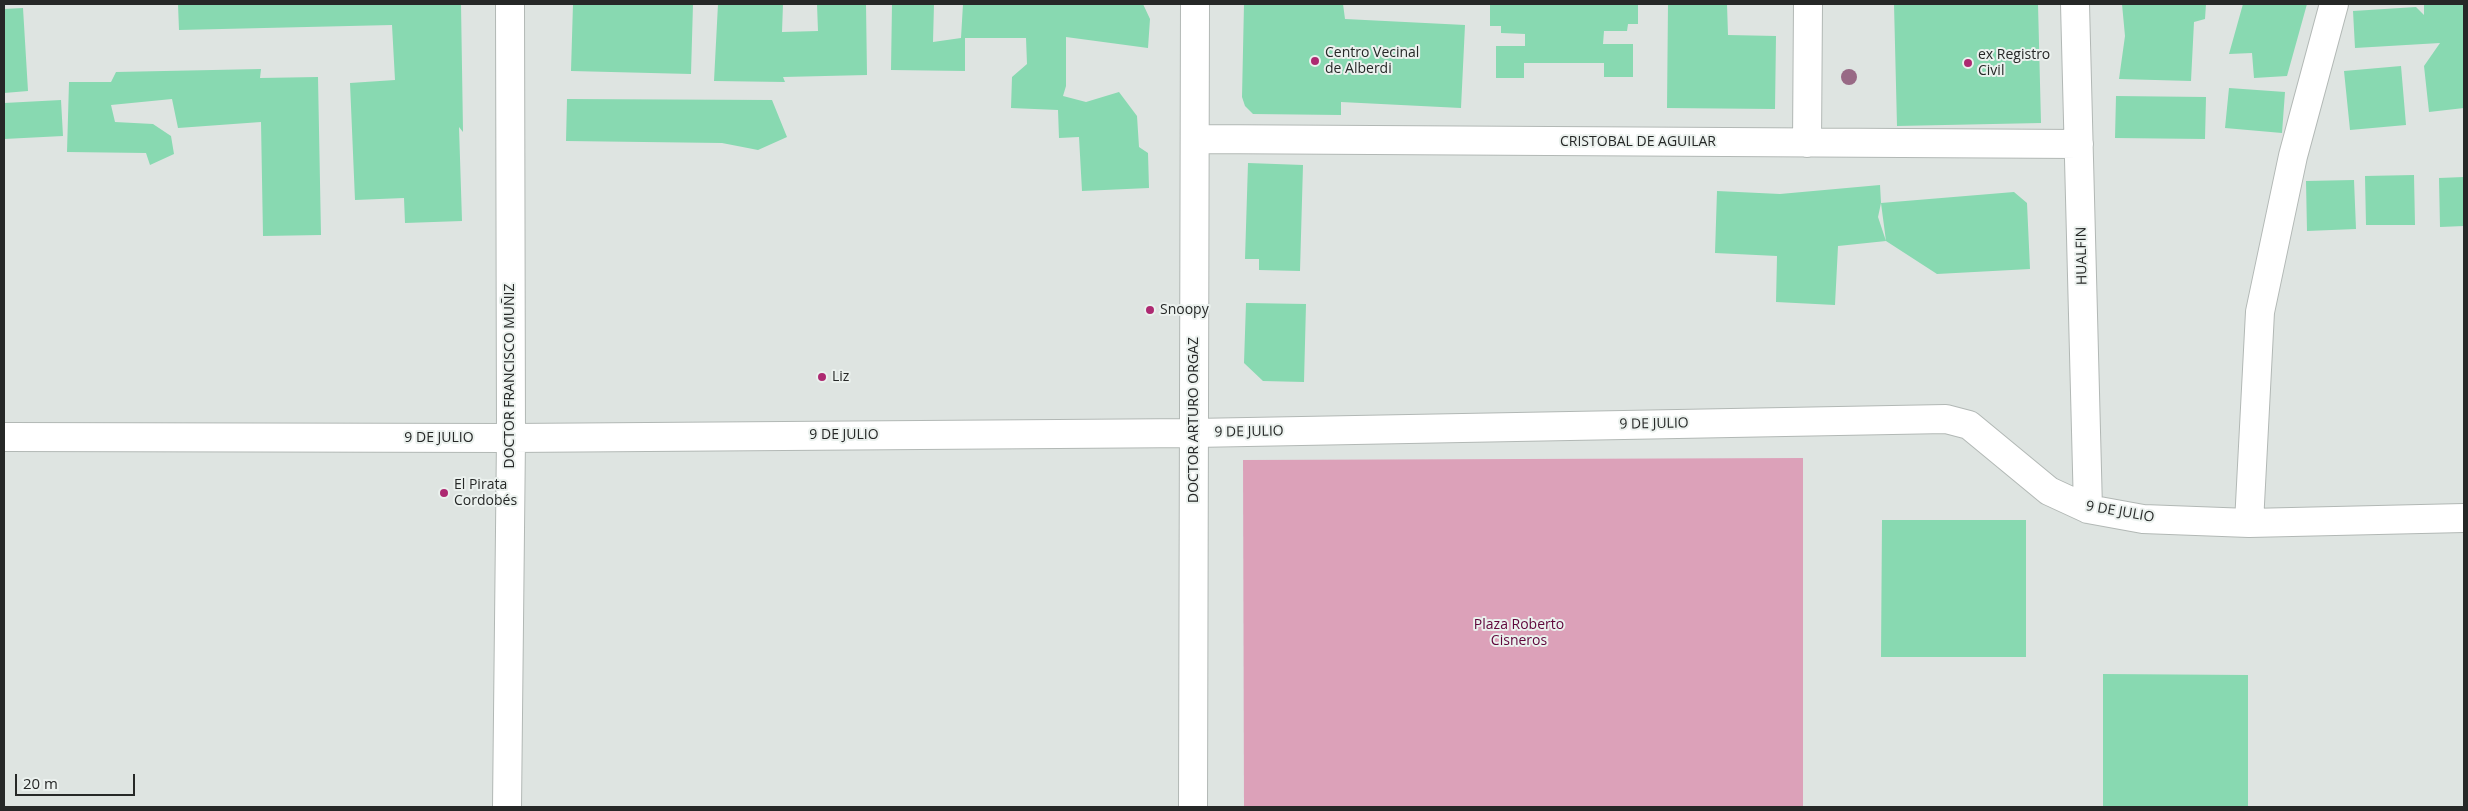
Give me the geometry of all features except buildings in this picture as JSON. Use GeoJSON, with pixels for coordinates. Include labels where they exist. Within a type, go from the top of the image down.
{"type":"FeatureCollection","features":[{"type":"Feature","properties":{"kind":"street","name":"DOCTOR FRANCISCO MUÑIZ"},"geometry":{"type":"LineString","coordinates":[[507,807],[511,438],[510,4]]}},
{"type":"Feature","properties":{"kind":"street","name":"DOCTOR ARTURO ORGAZ"},"geometry":{"type":"LineString","coordinates":[[1193,807],[1195,4]]}},
{"type":"Feature","properties":{"kind":"street"},"geometry":{"type":"LineString","coordinates":[[1807,143],[1808,4]]}},
{"type":"Feature","properties":{"kind":"street","name":"HUALFIN"},"geometry":{"type":"LineString","coordinates":[[2075,4],[2088,509]]}},
{"type":"Feature","properties":{"kind":"street"},"geometry":{"type":"LineString","coordinates":[[2249,523],[2260,312],[2293,156],[2334,4]]}},
{"type":"Feature","properties":{"kind":"street","name":"CRISTOBAL DE AGUILAR"},"geometry":{"type":"LineString","coordinates":[[1196,139],[2079,144]]}},
{"type":"Feature","properties":{"kind":"street","name":"9 DE JULIO"},"geometry":{"type":"LineString","coordinates":[[4,437],[511,438],[1194,433],[1946,418],[1969,425],[2049,492],[2088,509],[2143,519],[2249,523],[2464,518]]}},
{"type":"Feature","properties":{"kind":"green space","name":"Plaza Roberto Cisneros"},"geometry":{"type":"Polygon","coordinates":[[[1803,458],[1803,807],[1244,807],[1243,460],[1803,458]]]}},
{"type":"Feature","properties":{"kind":"place","name":"Centro Vecinal de Alberdi"},"geometry":{"type":"Point","coordinates":[1315,61]}},
{"type":"Feature","properties":{"kind":"place","name":"ex Registro Civil"},"geometry":{"type":"Point","coordinates":[1968,63]}},
{"type":"Feature","properties":{"kind":"place","name":"Snoopy"},"geometry":{"type":"Point","coordinates":[1150,310]}},
{"type":"Feature","properties":{"kind":"place","name":"Liz"},"geometry":{"type":"Point","coordinates":[822,377]}},
{"type":"Feature","properties":{"kind":"place","name":"El Pirata Cordobés"},"geometry":{"type":"Point","coordinates":[444,493]}}]}
